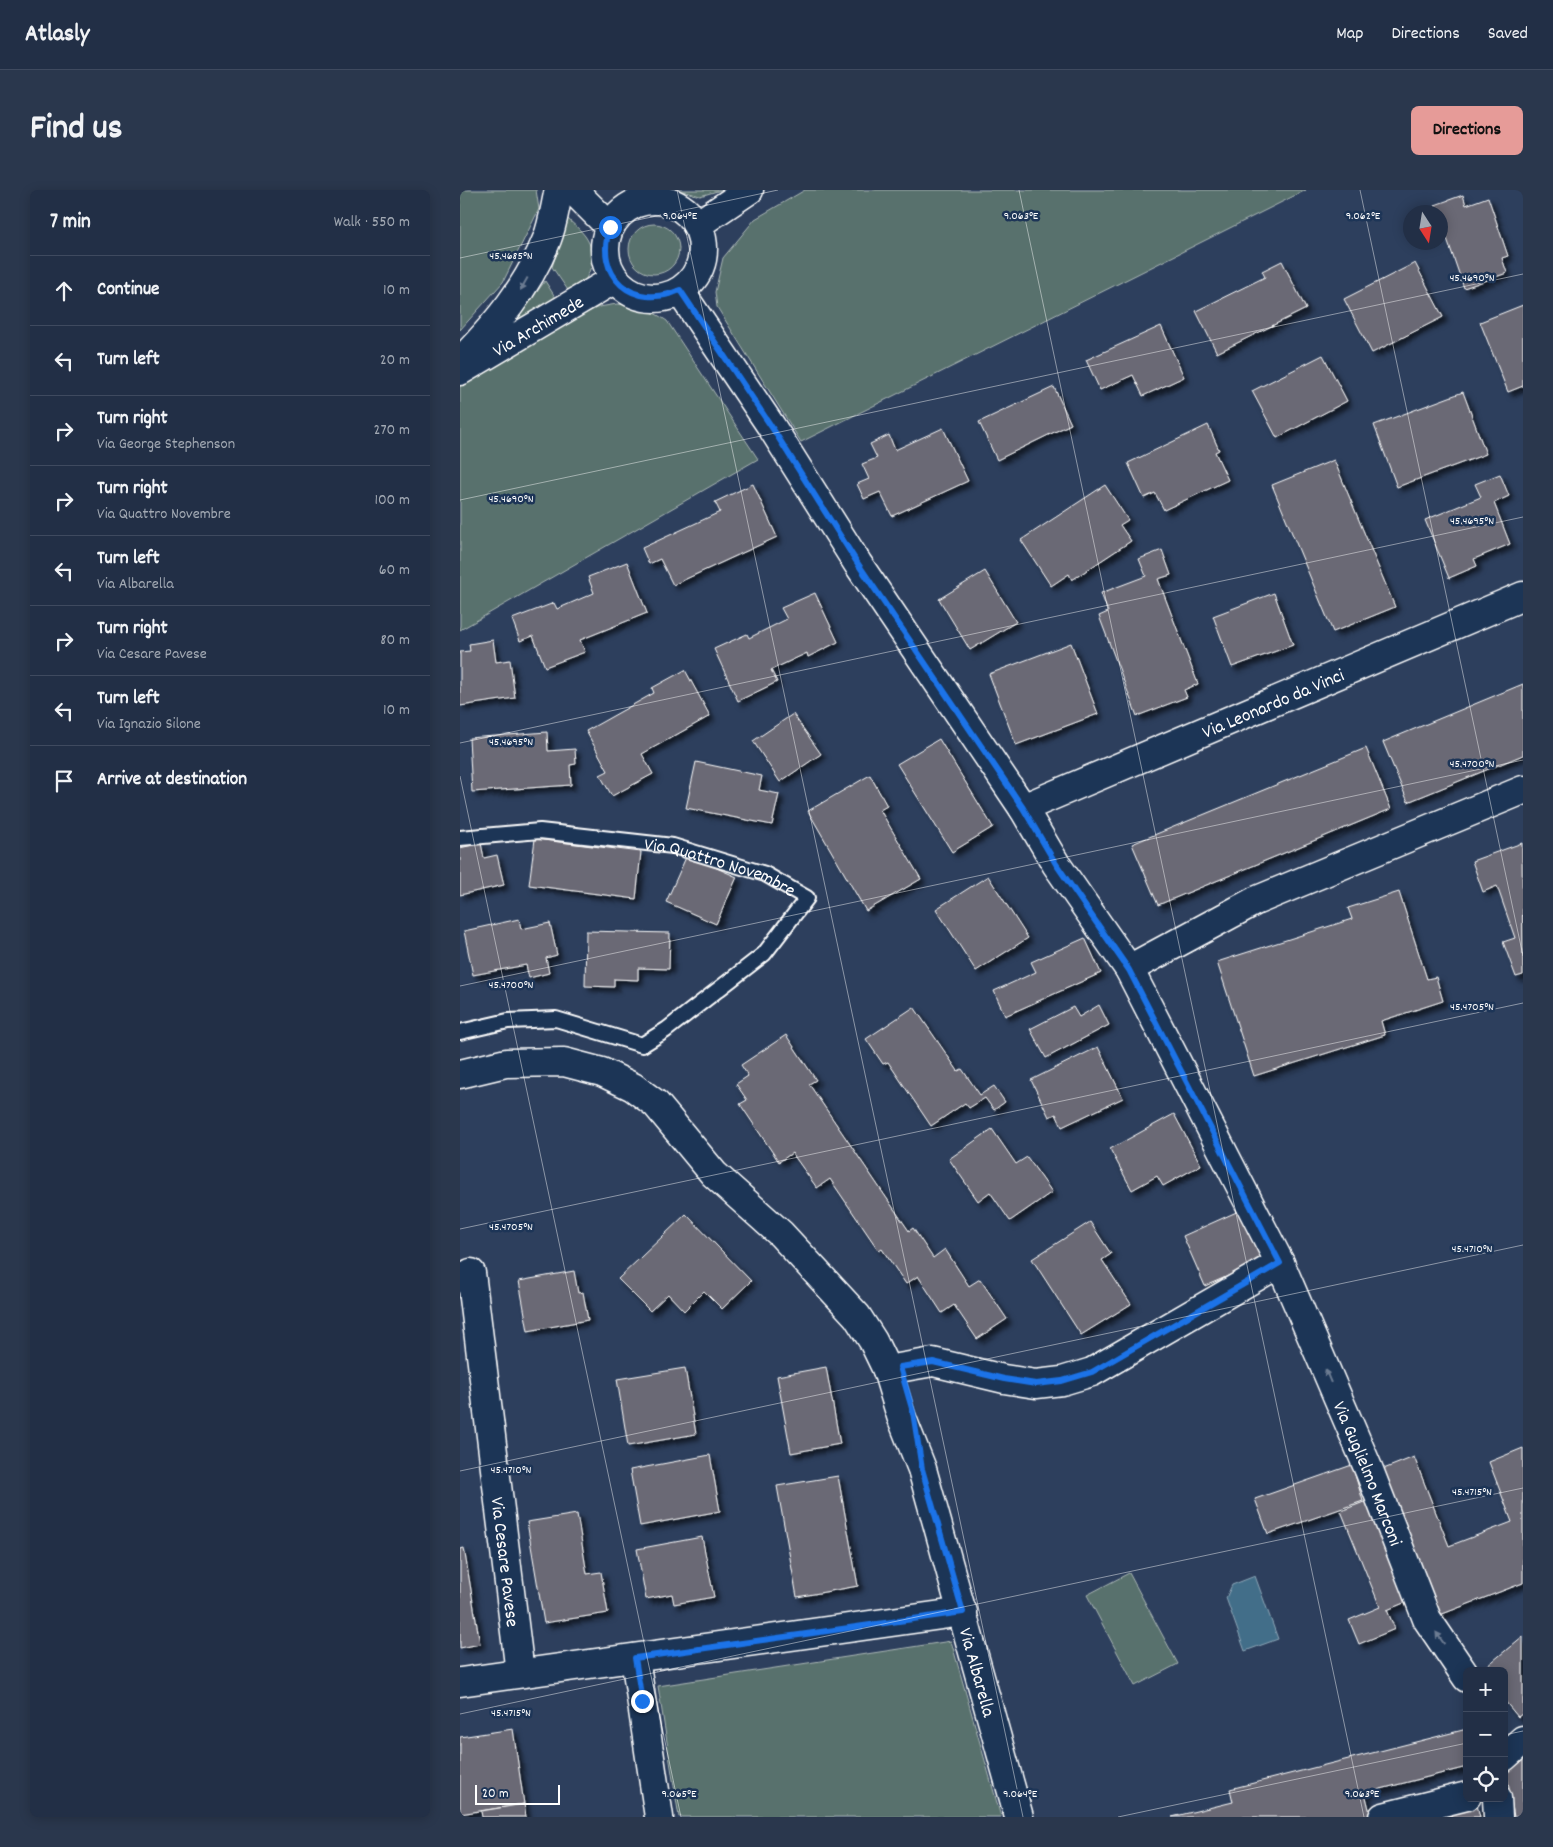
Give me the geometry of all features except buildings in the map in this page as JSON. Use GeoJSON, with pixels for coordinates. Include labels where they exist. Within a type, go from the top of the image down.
{"type":"FeatureCollection","features":[{"type":"Feature","properties":{"kind":"street"},"geometry":{"type":"LineString","coordinates":[[460,362],[487,334],[521,291],[547,238],[559,190]]}},
{"type":"Feature","properties":{"kind":"street"},"geometry":{"type":"LineString","coordinates":[[573,190],[610,227]]}},
{"type":"Feature","properties":{"kind":"street"},"geometry":{"type":"LineString","coordinates":[[698,225],[749,190]]}},
{"type":"Feature","properties":{"kind":"street"},"geometry":{"type":"LineString","coordinates":[[646,200],[661,200],[676,204],[688,213],[698,225],[703,239],[703,254],[700,268],[692,281],[680,290],[667,296],[652,298],[638,296],[625,289],[615,279],[608,266],[605,253],[606,239],[610,227],[619,214],[632,205],[646,200]]}},
{"type":"Feature","properties":{"kind":"street","name":"Via Archimede"},"geometry":{"type":"LineString","coordinates":[[460,371],[615,279]]}},
{"type":"Feature","properties":{"kind":"street","name":"Via Guglielmo Marconi"},"geometry":{"type":"LineString","coordinates":[[680,290],[771,426],[858,564],[1023,808],[1056,864],[1129,970],[1280,1263],[1369,1470],[1427,1619],[1463,1672]]}},
{"type":"Feature","properties":{"kind":"street","name":"Via Leonardo da Vinci"},"geometry":{"type":"LineString","coordinates":[[1023,808],[1523,596]]}},
{"type":"Feature","properties":{"kind":"street"},"geometry":{"type":"LineString","coordinates":[[1129,970],[1255,900],[1523,790]]}},
{"type":"Feature","properties":{"kind":"street"},"geometry":{"type":"LineString","coordinates":[[460,1074],[506,1063],[564,1062],[602,1072],[633,1087],[656,1104],[714,1174],[781,1234],[798,1242],[812,1253],[868,1309],[887,1336],[893,1369],[933,1362],[1004,1379],[1036,1384],[1062,1381],[1092,1372],[1280,1263]]}},
{"type":"Feature","properties":{"kind":"street","name":"Via Cesare Pavese"},"geometry":{"type":"LineString","coordinates":[[471,1273],[520,1673]]}},
{"type":"Feature","properties":{"kind":"street","name":"Via Albarella"},"geometry":{"type":"LineString","coordinates":[[893,1369],[913,1412],[922,1469],[1019,1817]]}},
{"type":"Feature","properties":{"kind":"street"},"geometry":{"type":"LineString","coordinates":[[460,1682],[963,1612]]}},
{"type":"Feature","properties":{"kind":"street"},"geometry":{"type":"LineString","coordinates":[[635,1658],[659,1817]]}},
{"type":"Feature","properties":{"kind":"street"},"geometry":{"type":"LineString","coordinates":[[1508,1753],[1523,1740]]}},
{"type":"Feature","properties":{"kind":"street"},"geometry":{"type":"LineString","coordinates":[[1383,1817],[1463,1797]]}},
{"type":"Feature","properties":{"kind":"street"},"geometry":{"type":"LineString","coordinates":[[1497,1802],[1498,1817]]}},
{"type":"Feature","properties":{"kind":"lane","name":"Via Quattro Novembre"},"geometry":{"type":"LineString","coordinates":[[460,838],[540,831],[673,846],[765,874],[807,898],[764,954],[666,1030],[642,1045],[556,1019],[508,1021],[460,1032]]}},
{"type":"Feature","properties":{"kind":"green space"},"geometry":{"type":"Polygon","coordinates":[[[460,190],[536,190],[539,209],[503,282],[460,330],[460,190]]]}},
{"type":"Feature","properties":{"kind":"green space"},"geometry":{"type":"Polygon","coordinates":[[[679,190],[721,190],[700,196],[679,190]]]}},
{"type":"Feature","properties":{"kind":"green space"},"geometry":{"type":"Polygon","coordinates":[[[805,190],[1306,190],[801,442],[717,307],[715,292],[723,258],[755,219],[805,190]]]}},
{"type":"Feature","properties":{"kind":"green space"},"geometry":{"type":"Polygon","coordinates":[[[568,219],[585,236],[592,252],[588,276],[572,296],[552,267],[568,219]]]}},
{"type":"Feature","properties":{"kind":"green space"},"geometry":{"type":"Polygon","coordinates":[[[649,224],[659,224],[672,231],[679,244],[679,254],[672,267],[659,274],[649,274],[640,270],[633,263],[629,254],[629,244],[633,235],[640,228],[649,224]]]}},
{"type":"Feature","properties":{"kind":"green space"},"geometry":{"type":"Polygon","coordinates":[[[545,281],[559,303],[520,327],[516,320],[545,281]]]}},
{"type":"Feature","properties":{"kind":"green space"},"geometry":{"type":"Polygon","coordinates":[[[617,304],[643,309],[667,321],[758,459],[460,630],[460,385],[579,316],[599,307],[617,304]]]}},
{"type":"Feature","properties":{"kind":"green space"},"geometry":{"type":"Polygon","coordinates":[[[1129,1573],[1178,1664],[1135,1686],[1087,1595],[1129,1573]]]}},
{"type":"Feature","properties":{"kind":"green space"},"geometry":{"type":"Polygon","coordinates":[[[951,1641],[1001,1817],[679,1817],[658,1686],[951,1641]]]}},
{"type":"Feature","properties":{"kind":"water"},"geometry":{"type":"Polygon","coordinates":[[[1255,1576],[1278,1639],[1245,1651],[1226,1598],[1232,1585],[1255,1576]]]}},
{"type":"Feature","properties":{"kind":"route"},"geometry":{"type":"LineString","coordinates":[[610,227],[606,239],[605,253],[608,266],[615,279],[625,289],[638,296],[652,298],[667,296],[680,290],[771,426],[836,531],[1023,808],[1056,864],[1129,970],[1280,1263],[1092,1372],[1062,1381],[1036,1384],[1004,1379],[933,1362],[900,1367],[913,1412],[922,1469],[963,1612],[635,1658],[642,1701]]}}]}
